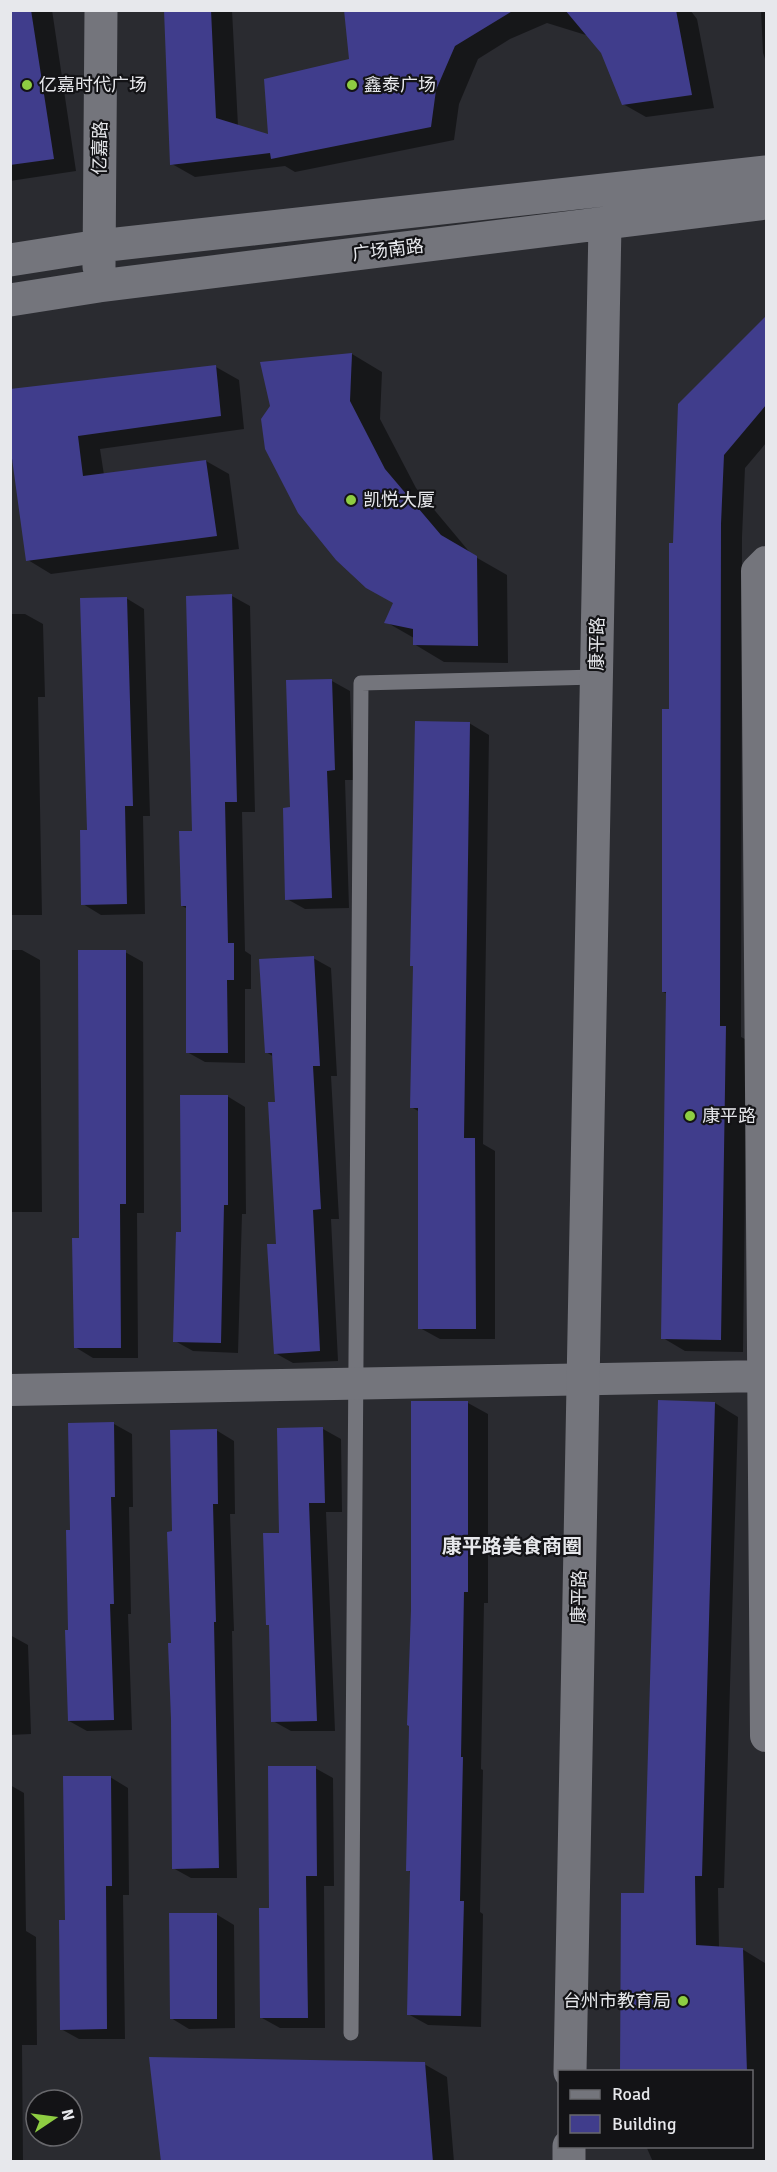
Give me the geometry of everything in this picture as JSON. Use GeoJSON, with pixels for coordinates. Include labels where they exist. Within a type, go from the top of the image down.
{"type":"FeatureCollection","features":[{"type":"Feature","properties":{"kind":"street","name":"亿嘉路"},"geometry":{"type":"LineString","coordinates":[[99,286],[102,10]]}},
{"type":"Feature","properties":{"kind":"street","name":"广场南路"},"geometry":{"type":"LineString","coordinates":[[10,260],[99,246],[766,172]]}},
{"type":"Feature","properties":{"kind":"street","name":"广场南路"},"geometry":{"type":"LineString","coordinates":[[10,300],[99,286],[766,202]]}},
{"type":"Feature","properties":{"kind":"street","name":"康平路"},"geometry":{"type":"LineString","coordinates":[[570,2070],[605,224]]}},
{"type":"Feature","properties":{"kind":"street"},"geometry":{"type":"LineString","coordinates":[[766,562],[757,571],[766,1736]]}},
{"type":"Feature","properties":{"kind":"street"},"geometry":{"type":"LineString","coordinates":[[10,1390],[765,1376]]}},
{"type":"Feature","properties":{"kind":"lane"},"geometry":{"type":"LineString","coordinates":[[351,2033],[361,683],[596,677]]}},
{"type":"Feature","properties":{"kind":"building","name":"亿嘉时代广场"},"geometry":{"type":"Polygon","coordinates":[[[10,10],[31,10],[54,159],[10,165],[10,10]]]}},
{"type":"Feature","properties":{"kind":"building","name":"鑫泰广场"},"geometry":{"type":"Polygon","coordinates":[[[164,10],[211,10],[216,118],[268,134],[264,79],[349,59],[344,10],[514,10],[455,46],[436,90],[431,127],[271,159],[270,153],[170,165],[164,10]]]}},
{"type":"Feature","properties":{"kind":"building"},"geometry":{"type":"Polygon","coordinates":[[[565,10],[676,10],[692,95],[622,105],[601,53],[565,10]]]}},
{"type":"Feature","properties":{"kind":"building"},"geometry":{"type":"Polygon","coordinates":[[[766,316],[766,405],[724,455],[721,524],[720,1026],[726,1026],[721,1340],[661,1339],[666,992],[662,992],[662,709],[669,709],[669,543],[673,543],[678,404],[766,316]]]}},
{"type":"Feature","properties":{"kind":"building","name":"凯悦大厦"},"geometry":{"type":"Polygon","coordinates":[[[352,353],[350,401],[385,469],[441,535],[477,556],[478,646],[413,645],[413,629],[384,623],[393,603],[366,588],[336,560],[298,513],[265,449],[261,419],[270,406],[260,362],[352,353]]]}},
{"type":"Feature","properties":{"kind":"building"},"geometry":{"type":"Polygon","coordinates":[[[216,365],[221,416],[78,436],[83,476],[206,460],[217,536],[26,561],[10,444],[10,389],[216,365]]]}},
{"type":"Feature","properties":{"kind":"building"},"geometry":{"type":"Polygon","coordinates":[[[232,594],[237,802],[225,802],[228,943],[234,943],[234,980],[227,980],[228,1053],[186,1053],[186,906],[181,906],[179,831],[192,831],[186,596],[232,594]]]}},
{"type":"Feature","properties":{"kind":"building"},"geometry":{"type":"Polygon","coordinates":[[[127,597],[133,806],[125,806],[127,904],[81,905],[80,830],[87,830],[80,598],[127,597]]]}},
{"type":"Feature","properties":{"kind":"building"},"geometry":{"type":"Polygon","coordinates":[[[332,679],[335,770],[327,771],[332,898],[285,900],[283,808],[290,807],[286,680],[332,679]]]}},
{"type":"Feature","properties":{"kind":"building"},"geometry":{"type":"Polygon","coordinates":[[[415,721],[470,722],[464,1138],[475,1138],[476,1329],[418,1329],[418,1108],[410,1108],[413,966],[410,966],[415,721]]]}},
{"type":"Feature","properties":{"kind":"building"},"geometry":{"type":"Polygon","coordinates":[[[78,950],[126,950],[126,1204],[120,1204],[121,1348],[74,1348],[72,1238],[79,1238],[78,950]]]}},
{"type":"Feature","properties":{"kind":"building"},"geometry":{"type":"Polygon","coordinates":[[[314,956],[320,1066],[313,1066],[321,1209],[313,1210],[320,1351],[274,1354],[267,1244],[276,1244],[268,1102],[275,1102],[272,1053],[265,1053],[259,959],[314,956]]]}},
{"type":"Feature","properties":{"kind":"building"},"geometry":{"type":"Polygon","coordinates":[[[180,1095],[228,1095],[228,1205],[224,1205],[221,1343],[173,1342],[176,1232],[181,1232],[180,1095]]]}},
{"type":"Feature","properties":{"kind":"building"},"geometry":{"type":"Polygon","coordinates":[[[658,1400],[715,1402],[702,1876],[695,1876],[696,1945],[743,1948],[747,2070],[620,2070],[621,1893],[644,1893],[658,1400]]]}},
{"type":"Feature","properties":{"kind":"building"},"geometry":{"type":"Polygon","coordinates":[[[411,1401],[468,1401],[468,1592],[464,1592],[461,1757],[463,1757],[460,1901],[464,1901],[461,2016],[407,2015],[410,1871],[406,1871],[411,1610],[411,1401]]]}},
{"type":"Feature","properties":{"kind":"building"},"geometry":{"type":"Polygon","coordinates":[[[114,1422],[115,1497],[111,1497],[114,1604],[110,1604],[114,1720],[68,1721],[65,1630],[68,1630],[66,1530],[70,1530],[68,1423],[114,1422]]]}},
{"type":"Feature","properties":{"kind":"building"},"geometry":{"type":"Polygon","coordinates":[[[323,1427],[325,1503],[309,1503],[317,1721],[271,1722],[269,1625],[266,1625],[263,1533],[279,1533],[277,1428],[323,1427]]]}},
{"type":"Feature","properties":{"kind":"building"},"geometry":{"type":"Polygon","coordinates":[[[217,1429],[218,1504],[213,1504],[219,1868],[172,1869],[168,1643],[171,1643],[167,1532],[172,1531],[170,1430],[217,1429]]]}},
{"type":"Feature","properties":{"kind":"building"},"geometry":{"type":"Polygon","coordinates":[[[268,1766],[316,1766],[317,1876],[306,1876],[308,2018],[260,2018],[259,1908],[269,1908],[268,1766]]]}},
{"type":"Feature","properties":{"kind":"building"},"geometry":{"type":"Polygon","coordinates":[[[63,1776],[111,1776],[112,1886],[106,1886],[107,2029],[60,2030],[59,1920],[65,1920],[63,1776]]]}},
{"type":"Feature","properties":{"kind":"building"},"geometry":{"type":"Polygon","coordinates":[[[169,1913],[217,1913],[217,2019],[170,2019],[169,1913]]]}},
{"type":"Feature","properties":{"kind":"building"},"geometry":{"type":"Polygon","coordinates":[[[149,2057],[425,2062],[433,2162],[161,2162],[149,2057]]]}},
{"type":"Feature","properties":{"kind":"place","name":"亿嘉时代广场"},"geometry":{"type":"Point","coordinates":[27,85]}},
{"type":"Feature","properties":{"kind":"place","name":"鑫泰广场"},"geometry":{"type":"Point","coordinates":[352,85]}},
{"type":"Feature","properties":{"kind":"place","name":"凯悦大厦"},"geometry":{"type":"Point","coordinates":[351,500]}},
{"type":"Feature","properties":{"kind":"place","name":"康平路"},"geometry":{"type":"Point","coordinates":[690,1116]}},
{"type":"Feature","properties":{"kind":"place","name":"台州市教育局"},"geometry":{"type":"Point","coordinates":[683,2001]}},
{"type":"Feature","properties":{"kind":"district","name":"康平路美食商圈"},"geometry":{"type":"Point","coordinates":[512,1546]}}]}
